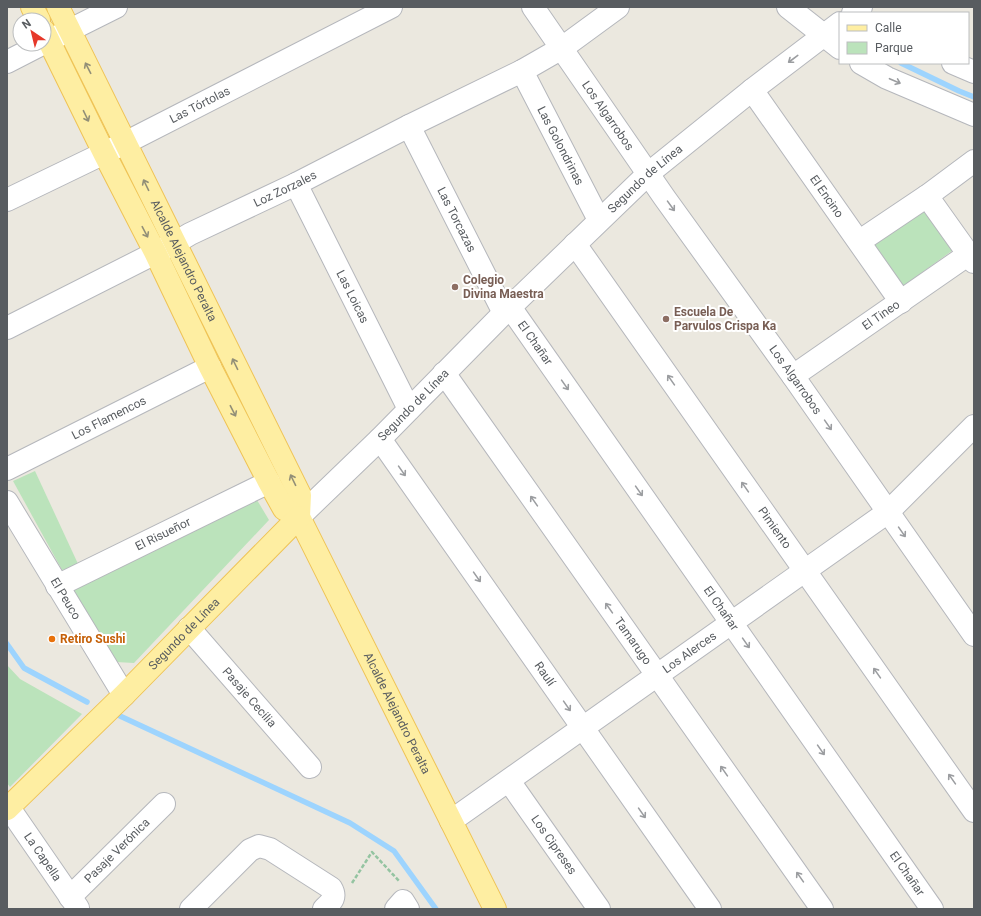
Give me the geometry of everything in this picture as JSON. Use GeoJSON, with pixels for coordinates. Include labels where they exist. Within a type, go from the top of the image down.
{"type":"FeatureCollection","features":[{"type":"Feature","properties":{"kind":"main road","name":"Alcalde Alejandro Peralta"},"geometry":{"type":"LineString","coordinates":[[58,7],[300,494],[299,517],[495,909]]}},
{"type":"Feature","properties":{"kind":"main road","name":"Alcalde Alejandro Peralta"},"geometry":{"type":"LineString","coordinates":[[51,52],[156,252],[210,367],[269,482],[284,509],[299,517]]}},
{"type":"Feature","properties":{"kind":"main road","name":"Segundo de Línea"},"geometry":{"type":"LineString","coordinates":[[8,807],[124,695],[299,517]]}},
{"type":"Feature","properties":{"kind":"street"},"geometry":{"type":"LineString","coordinates":[[52,37],[116,7]]}},
{"type":"Feature","properties":{"kind":"street","name":"Las Tórtolas"},"geometry":{"type":"LineString","coordinates":[[7,200],[125,143],[391,7]]}},
{"type":"Feature","properties":{"kind":"street","name":"Los Algarrobos"},"geometry":{"type":"LineString","coordinates":[[533,7],[888,512],[970,622]]}},
{"type":"Feature","properties":{"kind":"street","name":"Loz Zorzales"},"geometry":{"type":"LineString","coordinates":[[7,328],[190,234],[296,184],[522,71],[562,48],[618,7]]}},
{"type":"Feature","properties":{"kind":"street"},"geometry":{"type":"LineString","coordinates":[[788,7],[839,18]]}},
{"type":"Feature","properties":{"kind":"street","name":"Segundo de Línea"},"geometry":{"type":"LineString","coordinates":[[299,517],[380,439],[507,310],[649,173],[752,90],[839,26]]}},
{"type":"Feature","properties":{"kind":"street"},"geometry":{"type":"LineString","coordinates":[[7,62],[24,52]]}},
{"type":"Feature","properties":{"kind":"street"},"geometry":{"type":"LineString","coordinates":[[863,64],[887,78],[974,115]]}},
{"type":"Feature","properties":{"kind":"street"},"geometry":{"type":"LineString","coordinates":[[955,64],[974,72]]}},
{"type":"Feature","properties":{"kind":"street","name":"Las Golondrinas"},"geometry":{"type":"LineString","coordinates":[[522,71],[599,220]]}},
{"type":"Feature","properties":{"kind":"street","name":"El Encino"},"geometry":{"type":"LineString","coordinates":[[752,90],[860,241],[901,302]]}},
{"type":"Feature","properties":{"kind":"street","name":"Las Torcazas"},"geometry":{"type":"LineString","coordinates":[[410,126],[507,310]]}},
{"type":"Feature","properties":{"kind":"street"},"geometry":{"type":"LineString","coordinates":[[860,241],[927,196],[974,161]]}},
{"type":"Feature","properties":{"kind":"street","name":"Las Loicas"},"geometry":{"type":"LineString","coordinates":[[296,184],[409,409]]}},
{"type":"Feature","properties":{"kind":"street"},"geometry":{"type":"LineString","coordinates":[[927,196],[971,258]]}},
{"type":"Feature","properties":{"kind":"street","name":"Pimiento"},"geometry":{"type":"LineString","coordinates":[[575,244],[974,811]]}},
{"type":"Feature","properties":{"kind":"street","name":"El Tineo"},"geometry":{"type":"LineString","coordinates":[[793,376],[901,302],[971,258]]}},
{"type":"Feature","properties":{"kind":"street","name":"El Chañar"},"geometry":{"type":"LineString","coordinates":[[507,310],[732,623],[932,909]]}},
{"type":"Feature","properties":{"kind":"street","name":"Los Flamencos"},"geometry":{"type":"LineString","coordinates":[[7,469],[210,367]]}},
{"type":"Feature","properties":{"kind":"street","name":"Tamarugo"},"geometry":{"type":"LineString","coordinates":[[444,373],[822,909]]}},
{"type":"Feature","properties":{"kind":"street","name":"Los Alerces"},"geometry":{"type":"LineString","coordinates":[[451,822],[888,512],[974,426]]}},
{"type":"Feature","properties":{"kind":"street","name":"Raulí"},"geometry":{"type":"LineString","coordinates":[[380,439],[710,909]]}},
{"type":"Feature","properties":{"kind":"street","name":"El Risueñor"},"geometry":{"type":"LineString","coordinates":[[57,586],[269,482]]}},
{"type":"Feature","properties":{"kind":"street","name":"El Peuco"},"geometry":{"type":"LineString","coordinates":[[7,502],[124,695]]}},
{"type":"Feature","properties":{"kind":"street","name":"Pasaje Cecilia"},"geometry":{"type":"LineString","coordinates":[[189,628],[310,767]]}},
{"type":"Feature","properties":{"kind":"street","name":"Los Cipreses"},"geometry":{"type":"LineString","coordinates":[[509,780],[599,909]]}},
{"type":"Feature","properties":{"kind":"street","name":"Pasaje Verónica"},"geometry":{"type":"LineString","coordinates":[[74,903],[164,804]]}},
{"type":"Feature","properties":{"kind":"street","name":"La Capella"},"geometry":{"type":"LineString","coordinates":[[8,807],[74,903]]}},
{"type":"Feature","properties":{"kind":"street"},"geometry":{"type":"LineString","coordinates":[[191,909],[250,850],[260,846],[270,849],[327,885],[334,893],[329,903]]}},
{"type":"Feature","properties":{"kind":"street"},"geometry":{"type":"LineString","coordinates":[[396,909],[403,902],[408,909]]}},
{"type":"Feature","properties":{"kind":"path"},"geometry":{"type":"LineString","coordinates":[[329,903],[351,885],[372,852],[400,884]]}},
{"type":"Feature","properties":{"kind":"green space"},"geometry":{"type":"Polygon","coordinates":[[[921,207],[953,250],[902,287],[867,242],[921,207]]]}},
{"type":"Feature","properties":{"kind":"green space"},"geometry":{"type":"Polygon","coordinates":[[[35,471],[79,566],[62,570],[13,481],[35,471]]]}},
{"type":"Feature","properties":{"kind":"green space"},"geometry":{"type":"Polygon","coordinates":[[[257,500],[269,520],[134,663],[116,662],[71,589],[257,500]]]}},
{"type":"Feature","properties":{"kind":"green space"},"geometry":{"type":"Polygon","coordinates":[[[7,665],[20,679],[82,714],[10,787],[7,783],[7,665]]]}},
{"type":"Feature","properties":{"kind":"waterway"},"geometry":{"type":"LineString","coordinates":[[903,64],[974,97]]}},
{"type":"Feature","properties":{"kind":"waterway"},"geometry":{"type":"LineString","coordinates":[[7,644],[24,668],[87,702]]}},
{"type":"Feature","properties":{"kind":"waterway"},"geometry":{"type":"LineString","coordinates":[[120,716],[350,823],[394,851],[436,909]]}},
{"type":"Feature","properties":{"kind":"place","name":"Colegio Divina Maestra"},"geometry":{"type":"Point","coordinates":[455,287]}},
{"type":"Feature","properties":{"kind":"place","name":"Escuela De Parvulos Crispa Ka"},"geometry":{"type":"Point","coordinates":[666,319]}},
{"type":"Feature","properties":{"kind":"place","name":"Retiro Sushi"},"geometry":{"type":"Point","coordinates":[52,639]}}]}
